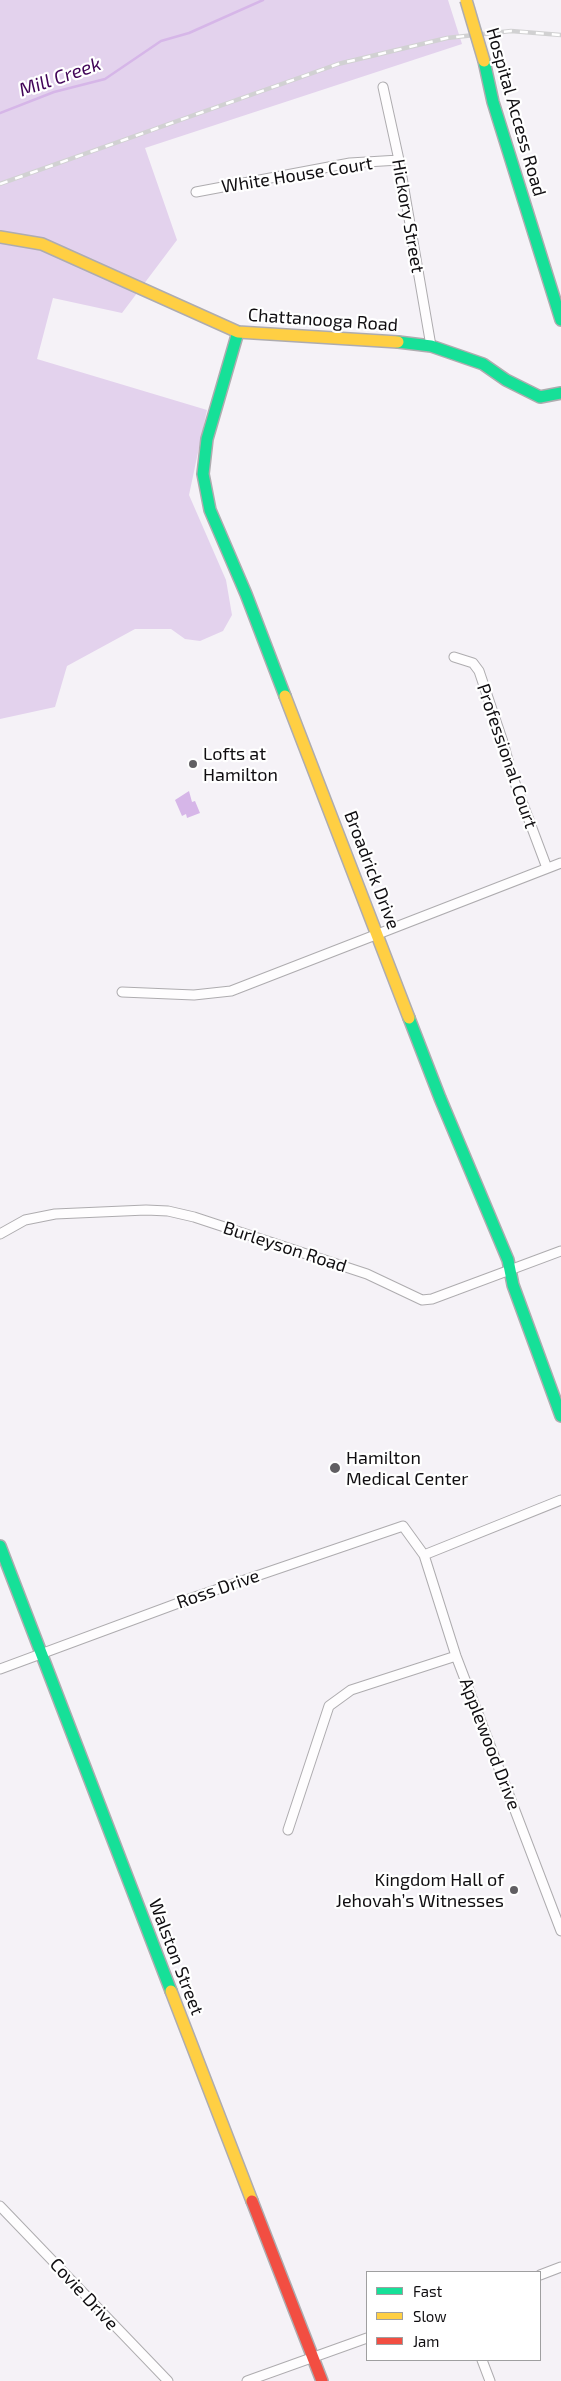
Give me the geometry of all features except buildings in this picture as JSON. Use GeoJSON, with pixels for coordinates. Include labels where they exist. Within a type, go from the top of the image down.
{"type":"FeatureCollection","features":[{"type":"Feature","properties":{"kind":"street","name":"Hospital Access Road"},"geometry":{"type":"LineString","coordinates":[[466,0],[494,102],[561,320]]}},
{"type":"Feature","properties":{"kind":"street","name":"Hickory Street"},"geometry":{"type":"LineString","coordinates":[[383,87],[399,160],[430,346]]}},
{"type":"Feature","properties":{"kind":"street","name":"White House Court"},"geometry":{"type":"LineString","coordinates":[[196,192],[350,164],[399,160]]}},
{"type":"Feature","properties":{"kind":"street","name":"Chattanooga Road"},"geometry":{"type":"LineString","coordinates":[[0,237],[42,244],[238,332],[381,340],[430,346],[483,364],[506,380],[540,397],[561,393]]}},
{"type":"Feature","properties":{"kind":"street","name":"Broadrick Drive"},"geometry":{"type":"LineString","coordinates":[[238,332],[207,439],[203,474],[210,510],[246,594],[440,1098],[505,1252],[513,1285],[561,1416]]}},
{"type":"Feature","properties":{"kind":"street","name":"Professional Court"},"geometry":{"type":"LineString","coordinates":[[454,657],[473,663],[479,671],[512,775],[547,868]]}},
{"type":"Feature","properties":{"kind":"street"},"geometry":{"type":"LineString","coordinates":[[122,992],[194,995],[231,991],[378,936],[561,863]]}},
{"type":"Feature","properties":{"kind":"street","name":"Burleyson Road"},"geometry":{"type":"LineString","coordinates":[[0,1234],[25,1220],[55,1214],[146,1210],[168,1211],[194,1217],[367,1274],[422,1300],[432,1299],[561,1251]]}},
{"type":"Feature","properties":{"kind":"street"},"geometry":{"type":"LineString","coordinates":[[424,1555],[561,1500]]}},
{"type":"Feature","properties":{"kind":"street","name":"Ross Drive"},"geometry":{"type":"LineString","coordinates":[[0,1669],[192,1598],[403,1526],[424,1555]]}},
{"type":"Feature","properties":{"kind":"street","name":"Walston Street"},"geometry":{"type":"LineString","coordinates":[[0,1546],[311,2358],[322,2381]]}},
{"type":"Feature","properties":{"kind":"street","name":"Applewood Drive"},"geometry":{"type":"LineString","coordinates":[[424,1555],[456,1656],[561,1931]]}},
{"type":"Feature","properties":{"kind":"street"},"geometry":{"type":"LineString","coordinates":[[288,1830],[329,1706],[351,1690],[456,1656]]}},
{"type":"Feature","properties":{"kind":"street","name":"Covie Drive"},"geometry":{"type":"LineString","coordinates":[[0,2206],[168,2381]]}},
{"type":"Feature","properties":{"kind":"street"},"geometry":{"type":"LineString","coordinates":[[541,2275],[561,2267]]}},
{"type":"Feature","properties":{"kind":"street"},"geometry":{"type":"LineString","coordinates":[[247,2381],[366,2338]]}},
{"type":"Feature","properties":{"kind":"street"},"geometry":{"type":"LineString","coordinates":[[482,2361],[490,2381]]}},
{"type":"Feature","properties":{"kind":"shaded area"},"geometry":{"type":"Polygon","coordinates":[[[0,0],[448,0],[462,44],[145,148],[177,240],[122,313],[53,298],[37,359],[207,410],[189,495],[226,580],[232,615],[223,631],[200,641],[185,639],[171,629],[135,629],[67,666],[55,707],[0,719],[0,0]]]}},
{"type":"Feature","properties":{"kind":"shaded area"},"geometry":{"type":"Polygon","coordinates":[[[189,791],[192,802],[195,801],[200,813],[187,818],[186,814],[182,816],[175,800],[189,791]]]}},
{"type":"Feature","properties":{"kind":"waterway","name":"Mill Creek"},"geometry":{"type":"LineString","coordinates":[[0,113],[54,92],[105,79],[161,41],[189,33],[263,0]]}},
{"type":"Feature","properties":{"kind":"railway"},"geometry":{"type":"LineString","coordinates":[[0,184],[338,64],[447,38],[511,31],[561,35]]}},
{"type":"Feature","properties":{"kind":"traffic: fast"},"geometry":{"type":"LineString","coordinates":[[484,61],[493,102],[561,320]]}},
{"type":"Feature","properties":{"kind":"traffic: fast"},"geometry":{"type":"LineString","coordinates":[[238,332],[207,439],[203,474],[210,510],[246,594],[285,696]]}},
{"type":"Feature","properties":{"kind":"traffic: fast"},"geometry":{"type":"LineString","coordinates":[[398,342],[431,346],[483,364],[506,380],[540,397],[561,393]]}},
{"type":"Feature","properties":{"kind":"traffic: fast"},"geometry":{"type":"LineString","coordinates":[[409,1018],[440,1098],[508,1260],[513,1285],[561,1416]]}},
{"type":"Feature","properties":{"kind":"traffic: fast"},"geometry":{"type":"LineString","coordinates":[[0,1546],[171,1991]]}},
{"type":"Feature","properties":{"kind":"traffic: slow"},"geometry":{"type":"LineString","coordinates":[[466,0],[484,61]]}},
{"type":"Feature","properties":{"kind":"traffic: slow"},"geometry":{"type":"LineString","coordinates":[[0,237],[42,244],[238,332],[398,342]]}},
{"type":"Feature","properties":{"kind":"traffic: slow"},"geometry":{"type":"LineString","coordinates":[[285,696],[409,1018]]}},
{"type":"Feature","properties":{"kind":"traffic: slow"},"geometry":{"type":"LineString","coordinates":[[171,1991],[252,2201]]}},
{"type":"Feature","properties":{"kind":"traffic: jam"},"geometry":{"type":"LineString","coordinates":[[252,2201],[322,2381]]}},
{"type":"Feature","properties":{"kind":"place","name":"Lofts at Hamilton"},"geometry":{"type":"Point","coordinates":[193,764]}},
{"type":"Feature","properties":{"kind":"place","name":"Hamilton Medical Center"},"geometry":{"type":"Point","coordinates":[335,1468]}},
{"type":"Feature","properties":{"kind":"place","name":"Kingdom Hall of Jehovah’s Witnesses"},"geometry":{"type":"Point","coordinates":[514,1890]}}]}
